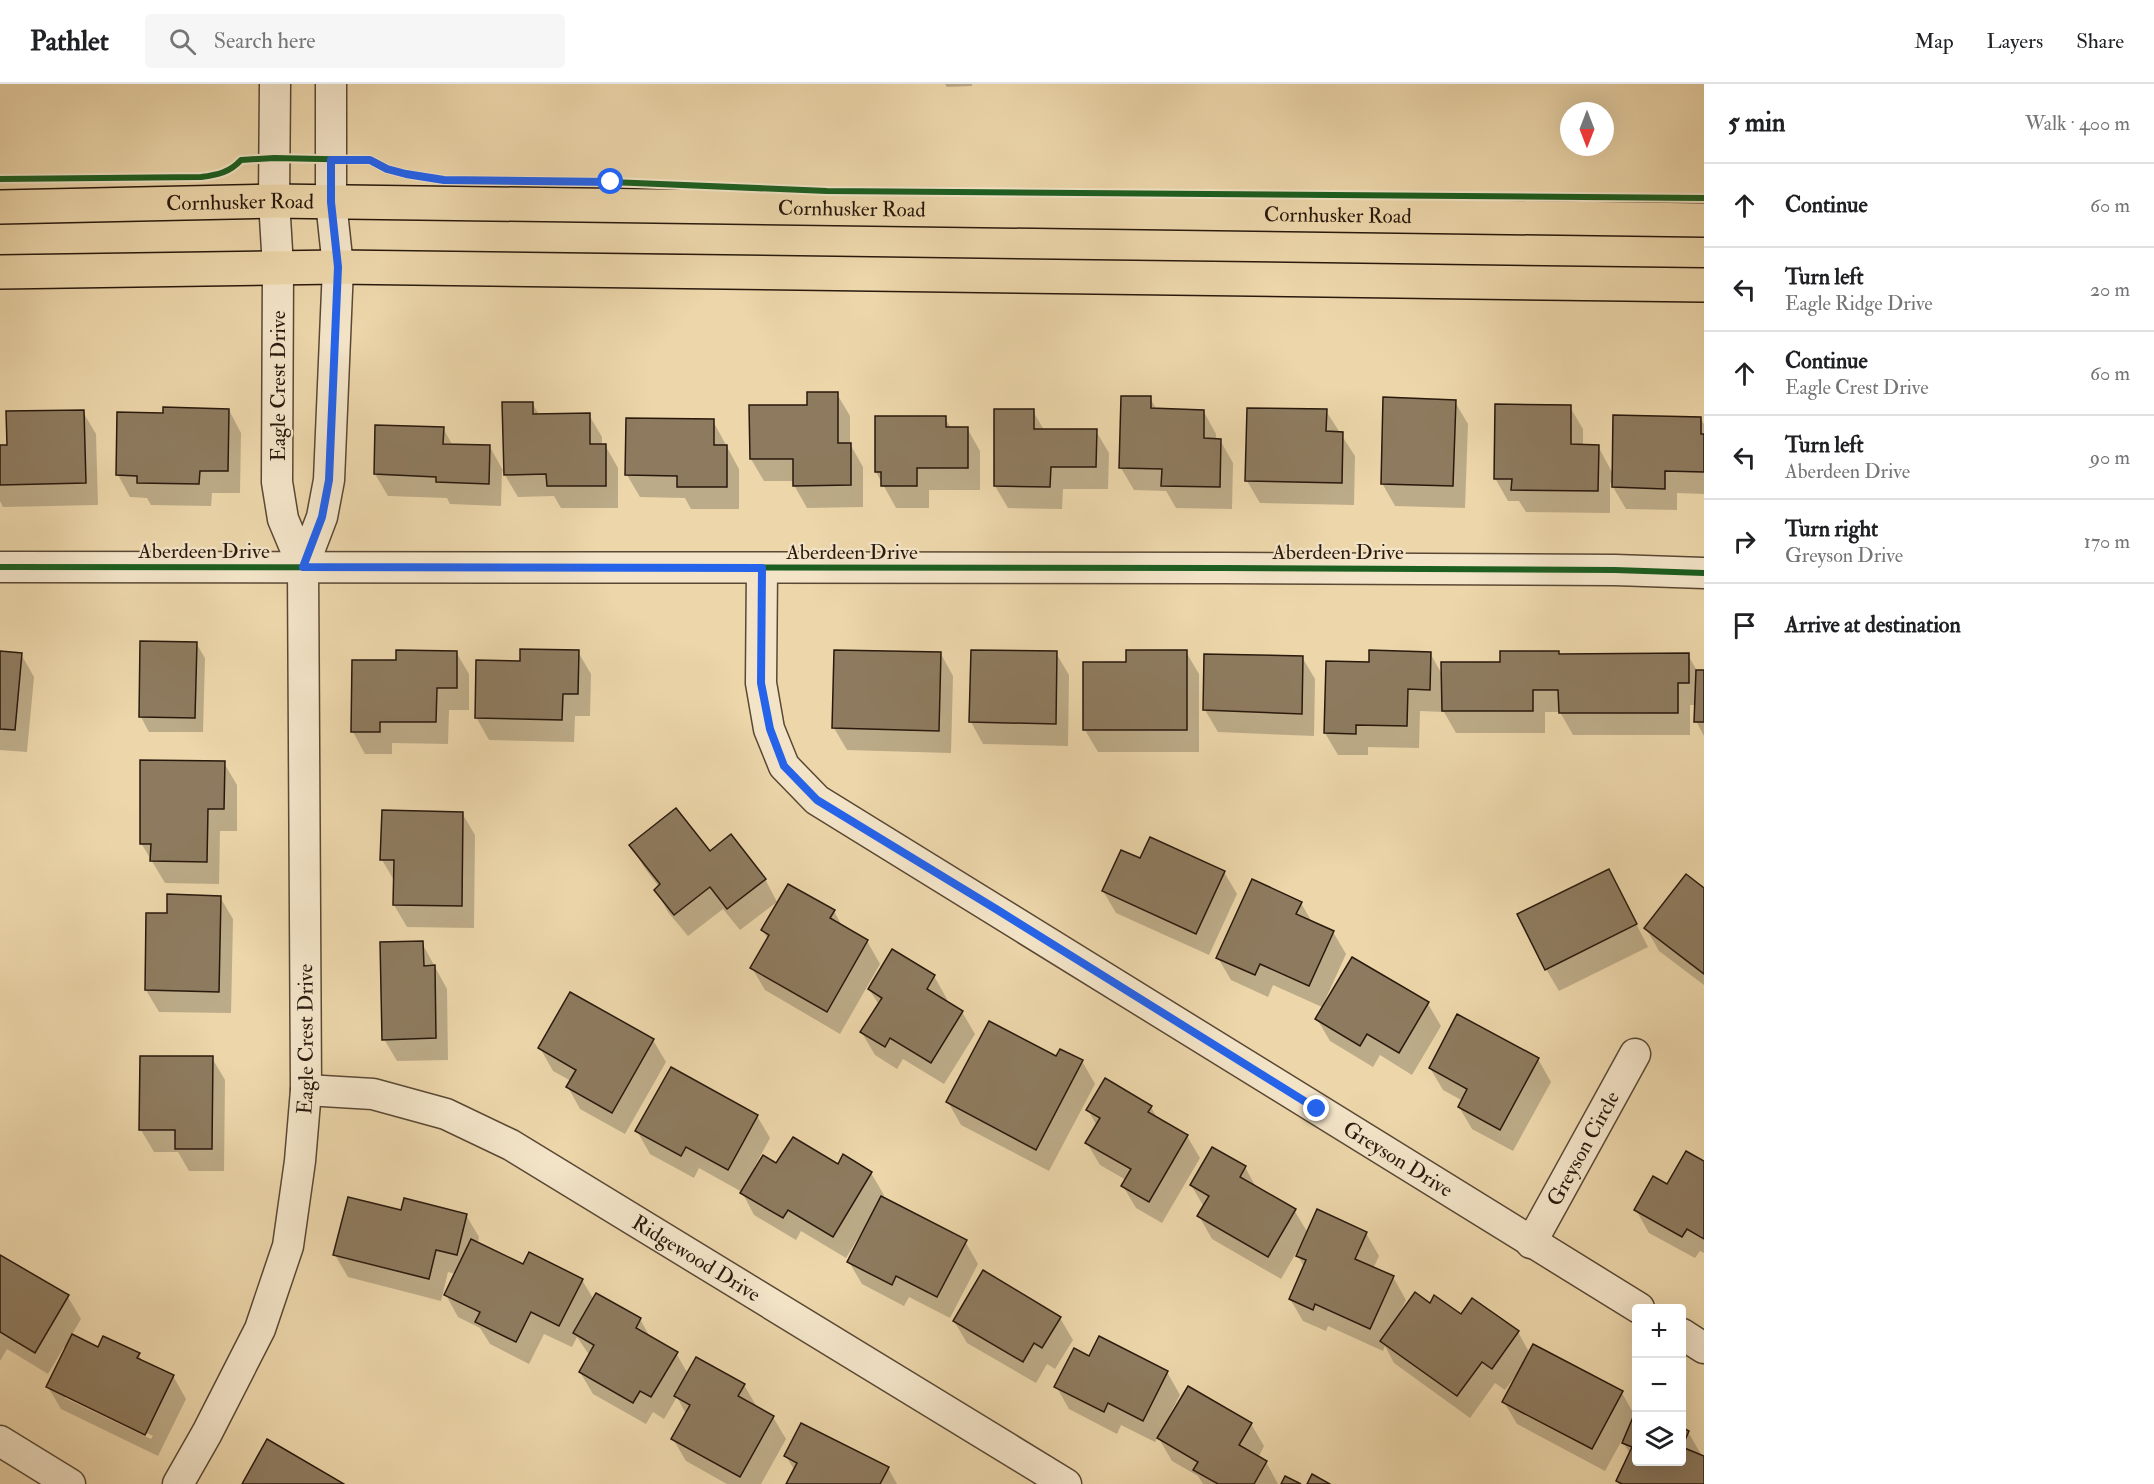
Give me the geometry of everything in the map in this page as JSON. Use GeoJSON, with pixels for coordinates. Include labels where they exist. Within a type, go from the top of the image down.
{"type":"FeatureCollection","features":[{"type":"Feature","properties":{"kind":"main road","name":"Cornhusker Road"},"geometry":{"type":"LineString","coordinates":[[0,207],[274,201],[1704,220]]}},
{"type":"Feature","properties":{"kind":"main road"},"geometry":{"type":"LineString","coordinates":[[0,272],[338,267],[1704,285]]}},
{"type":"Feature","properties":{"kind":"street","name":"Eagle Crest Drive"},"geometry":{"type":"LineString","coordinates":[[275,84],[274,201],[279,267],[277,482],[284,519],[303,567]]}},
{"type":"Feature","properties":{"kind":"street","name":"Eagle Crest Drive"},"geometry":{"type":"LineString","coordinates":[[178,1484],[260,1329],[288,1246],[300,1161],[306,1090],[303,567],[322,517],[329,480],[338,267],[331,202],[332,84]]}},
{"type":"Feature","properties":{"kind":"street","name":"Aberdeen Drive"},"geometry":{"type":"LineString","coordinates":[[0,567],[1224,568],[1604,570],[1704,573]]}},
{"type":"Feature","properties":{"kind":"street","name":"Greyson Drive"},"geometry":{"type":"LineString","coordinates":[[762,568],[761,683],[770,729],[784,766],[817,800],[1531,1243],[1633,1304]]}},
{"type":"Feature","properties":{"kind":"street","name":"Greyson Circle"},"geometry":{"type":"LineString","coordinates":[[1531,1243],[1635,1054]]}},
{"type":"Feature","properties":{"kind":"street","name":"Ridgewood Drive"},"geometry":{"type":"LineString","coordinates":[[306,1090],[373,1094],[446,1114],[511,1145],[1066,1484]]}},
{"type":"Feature","properties":{"kind":"street"},"geometry":{"type":"LineString","coordinates":[[1686,1337],[1704,1348]]}},
{"type":"Feature","properties":{"kind":"street"},"geometry":{"type":"LineString","coordinates":[[0,1441],[70,1484]]}},
{"type":"Feature","properties":{"kind":"building"},"geometry":{"type":"Polygon","coordinates":[[[807,392],[838,392],[838,443],[851,443],[851,485],[793,486],[793,459],[750,459],[749,405],[807,405],[807,392]]]}},
{"type":"Feature","properties":{"kind":"building"},"geometry":{"type":"Polygon","coordinates":[[[1121,396],[1151,396],[1151,408],[1204,410],[1204,438],[1221,439],[1220,487],[1161,486],[1162,469],[1119,468],[1121,396]]]}},
{"type":"Feature","properties":{"kind":"building"},"geometry":{"type":"Polygon","coordinates":[[[1383,397],[1456,400],[1453,486],[1381,484],[1383,397]]]}},
{"type":"Feature","properties":{"kind":"building"},"geometry":{"type":"Polygon","coordinates":[[[502,402],[533,402],[533,414],[590,413],[590,444],[606,444],[606,486],[547,486],[546,474],[504,475],[502,402]]]}},
{"type":"Feature","properties":{"kind":"building"},"geometry":{"type":"Polygon","coordinates":[[[1495,404],[1571,405],[1571,444],[1599,445],[1598,491],[1511,490],[1512,479],[1494,479],[1495,404]]]}},
{"type":"Feature","properties":{"kind":"building"},"geometry":{"type":"Polygon","coordinates":[[[163,407],[229,409],[228,471],[200,471],[199,484],[137,483],[137,476],[116,475],[117,412],[163,413],[163,407]]]}},
{"type":"Feature","properties":{"kind":"building"},"geometry":{"type":"Polygon","coordinates":[[[1247,408],[1327,409],[1326,431],[1343,432],[1342,483],[1245,481],[1247,408]]]}},
{"type":"Feature","properties":{"kind":"building"},"geometry":{"type":"Polygon","coordinates":[[[994,409],[1034,409],[1034,429],[1097,429],[1096,467],[1051,467],[1050,487],[994,486],[994,409]]]}},
{"type":"Feature","properties":{"kind":"building"},"geometry":{"type":"Polygon","coordinates":[[[84,410],[86,483],[0,485],[0,445],[7,445],[6,411],[84,410]]]}},
{"type":"Feature","properties":{"kind":"building"},"geometry":{"type":"Polygon","coordinates":[[[1613,415],[1701,417],[1701,434],[1704,434],[1704,472],[1665,471],[1665,489],[1612,487],[1613,415]]]}},
{"type":"Feature","properties":{"kind":"building"},"geometry":{"type":"Polygon","coordinates":[[[875,416],[946,416],[946,427],[968,427],[968,468],[917,468],[917,486],[881,486],[881,472],[875,472],[875,416]]]}},
{"type":"Feature","properties":{"kind":"building"},"geometry":{"type":"Polygon","coordinates":[[[626,418],[714,419],[714,445],[727,445],[727,487],[677,487],[677,476],[625,475],[626,418]]]}},
{"type":"Feature","properties":{"kind":"building"},"geometry":{"type":"Polygon","coordinates":[[[375,425],[444,427],[443,444],[490,445],[489,484],[436,482],[436,477],[374,474],[375,425]]]}},
{"type":"Feature","properties":{"kind":"building"},"geometry":{"type":"Polygon","coordinates":[[[140,641],[197,642],[195,718],[139,717],[140,641]]]}},
{"type":"Feature","properties":{"kind":"building"},"geometry":{"type":"Polygon","coordinates":[[[520,649],[579,650],[578,694],[563,694],[562,720],[475,718],[476,660],[520,661],[520,649]]]}},
{"type":"Feature","properties":{"kind":"building"},"geometry":{"type":"Polygon","coordinates":[[[396,650],[457,651],[457,688],[437,688],[436,722],[380,722],[380,732],[351,732],[352,660],[396,660],[396,650]]]}},
{"type":"Feature","properties":{"kind":"building"},"geometry":{"type":"Polygon","coordinates":[[[834,650],[941,652],[939,731],[832,728],[834,650]]]}},
{"type":"Feature","properties":{"kind":"building"},"geometry":{"type":"Polygon","coordinates":[[[971,650],[1057,651],[1056,724],[969,722],[971,650]]]}},
{"type":"Feature","properties":{"kind":"building"},"geometry":{"type":"Polygon","coordinates":[[[1126,650],[1187,650],[1187,730],[1083,730],[1083,662],[1126,662],[1126,650]]]}},
{"type":"Feature","properties":{"kind":"building"},"geometry":{"type":"Polygon","coordinates":[[[1369,650],[1431,652],[1430,690],[1408,689],[1407,726],[1356,725],[1356,734],[1324,733],[1326,661],[1369,662],[1369,650]]]}},
{"type":"Feature","properties":{"kind":"building"},"geometry":{"type":"Polygon","coordinates":[[[0,651],[22,653],[15,730],[0,729],[0,651]]]}},
{"type":"Feature","properties":{"kind":"building"},"geometry":{"type":"Polygon","coordinates":[[[1500,651],[1559,651],[1559,654],[1689,653],[1689,683],[1678,683],[1678,713],[1559,713],[1558,690],[1533,690],[1533,711],[1442,711],[1441,662],[1500,662],[1500,651]]]}},
{"type":"Feature","properties":{"kind":"building"},"geometry":{"type":"Polygon","coordinates":[[[1204,654],[1303,656],[1302,714],[1203,710],[1204,654]]]}},
{"type":"Feature","properties":{"kind":"building"},"geometry":{"type":"Polygon","coordinates":[[[1696,670],[1704,670],[1704,722],[1694,722],[1696,670]]]}},
{"type":"Feature","properties":{"kind":"building"},"geometry":{"type":"Polygon","coordinates":[[[140,760],[225,761],[224,809],[208,809],[207,862],[150,861],[151,844],[140,844],[140,760]]]}},
{"type":"Feature","properties":{"kind":"building"},"geometry":{"type":"Polygon","coordinates":[[[676,808],[710,851],[731,834],[766,879],[727,909],[710,887],[674,915],[654,890],[660,884],[629,845],[676,808]]]}},
{"type":"Feature","properties":{"kind":"building"},"geometry":{"type":"Polygon","coordinates":[[[382,810],[463,812],[462,906],[393,905],[394,860],[380,860],[382,810]]]}},
{"type":"Feature","properties":{"kind":"building"},"geometry":{"type":"Polygon","coordinates":[[[1150,837],[1225,871],[1196,934],[1102,891],[1121,850],[1140,858],[1150,837]]]}},
{"type":"Feature","properties":{"kind":"building"},"geometry":{"type":"Polygon","coordinates":[[[1609,869],[1637,924],[1545,970],[1517,914],[1609,869]]]}},
{"type":"Feature","properties":{"kind":"building"},"geometry":{"type":"Polygon","coordinates":[[[1686,874],[1704,888],[1704,974],[1644,928],[1686,874]]]}},
{"type":"Feature","properties":{"kind":"building"},"geometry":{"type":"Polygon","coordinates":[[[1252,879],[1302,902],[1296,914],[1334,931],[1309,986],[1260,964],[1255,975],[1216,958],[1252,879]]]}},
{"type":"Feature","properties":{"kind":"building"},"geometry":{"type":"Polygon","coordinates":[[[788,884],[835,910],[830,918],[868,940],[827,1012],[750,968],[769,935],[761,930],[788,884]]]}},
{"type":"Feature","properties":{"kind":"building"},"geometry":{"type":"Polygon","coordinates":[[[167,894],[221,896],[219,992],[145,990],[146,913],[167,913],[167,894]]]}},
{"type":"Feature","properties":{"kind":"building"},"geometry":{"type":"Polygon","coordinates":[[[423,941],[424,966],[435,965],[436,1038],[382,1040],[380,942],[423,941]]]}},
{"type":"Feature","properties":{"kind":"building"},"geometry":{"type":"Polygon","coordinates":[[[892,949],[935,975],[927,989],[963,1011],[931,1063],[890,1038],[885,1047],[860,1032],[882,998],[868,989],[892,949]]]}},
{"type":"Feature","properties":{"kind":"building"},"geometry":{"type":"Polygon","coordinates":[[[1352,957],[1429,1002],[1399,1053],[1367,1034],[1360,1046],[1315,1019],[1352,957]]]}},
{"type":"Feature","properties":{"kind":"building"},"geometry":{"type":"Polygon","coordinates":[[[570,992],[654,1039],[612,1113],[566,1087],[576,1070],[538,1048],[570,992]]]}},
{"type":"Feature","properties":{"kind":"building"},"geometry":{"type":"Polygon","coordinates":[[[1457,1014],[1539,1058],[1500,1130],[1458,1107],[1467,1089],[1429,1068],[1457,1014]]]}},
{"type":"Feature","properties":{"kind":"building"},"geometry":{"type":"Polygon","coordinates":[[[989,1021],[1056,1056],[1060,1049],[1083,1060],[1036,1150],[946,1102],[989,1021]]]}},
{"type":"Feature","properties":{"kind":"building"},"geometry":{"type":"Polygon","coordinates":[[[140,1056],[213,1056],[212,1149],[175,1149],[175,1130],[139,1130],[140,1056]]]}},
{"type":"Feature","properties":{"kind":"building"},"geometry":{"type":"Polygon","coordinates":[[[671,1067],[758,1115],[728,1170],[686,1147],[681,1156],[635,1131],[671,1067]]]}},
{"type":"Feature","properties":{"kind":"building"},"geometry":{"type":"Polygon","coordinates":[[[1105,1078],[1152,1106],[1148,1112],[1188,1135],[1149,1202],[1121,1186],[1131,1169],[1085,1143],[1100,1118],[1086,1110],[1105,1078]]]}},
{"type":"Feature","properties":{"kind":"building"},"geometry":{"type":"Polygon","coordinates":[[[793,1137],[838,1164],[843,1154],[872,1172],[833,1237],[788,1210],[783,1218],[740,1193],[763,1155],[776,1163],[793,1137]]]}},
{"type":"Feature","properties":{"kind":"building"},"geometry":{"type":"Polygon","coordinates":[[[1212,1147],[1246,1166],[1240,1177],[1296,1209],[1268,1257],[1197,1216],[1209,1196],[1190,1185],[1212,1147]]]}},
{"type":"Feature","properties":{"kind":"building"},"geometry":{"type":"Polygon","coordinates":[[[1686,1151],[1704,1161],[1704,1239],[1687,1229],[1682,1237],[1634,1210],[1653,1176],[1667,1184],[1686,1151]]]}},
{"type":"Feature","properties":{"kind":"building"},"geometry":{"type":"Polygon","coordinates":[[[881,1196],[967,1240],[937,1297],[896,1276],[892,1285],[847,1262],[881,1196]]]}},
{"type":"Feature","properties":{"kind":"building"},"geometry":{"type":"Polygon","coordinates":[[[348,1197],[401,1210],[404,1198],[467,1214],[457,1255],[436,1250],[429,1279],[333,1255],[348,1197]]]}},
{"type":"Feature","properties":{"kind":"building"},"geometry":{"type":"Polygon","coordinates":[[[1317,1209],[1367,1232],[1355,1259],[1394,1276],[1370,1329],[1315,1304],[1313,1310],[1289,1299],[1306,1260],[1296,1256],[1317,1209]]]}},
{"type":"Feature","properties":{"kind":"building"},"geometry":{"type":"Polygon","coordinates":[[[471,1239],[523,1264],[529,1252],[583,1279],[559,1326],[531,1312],[516,1342],[475,1322],[480,1312],[444,1295],[471,1239]]]}},
{"type":"Feature","properties":{"kind":"building"},"geometry":{"type":"Polygon","coordinates":[[[0,1255],[69,1295],[35,1353],[0,1332],[0,1255]]]}},
{"type":"Feature","properties":{"kind":"building"},"geometry":{"type":"Polygon","coordinates":[[[983,1270],[1061,1317],[1042,1348],[1034,1343],[1023,1362],[953,1321],[983,1270]]]}},
{"type":"Feature","properties":{"kind":"building"},"geometry":{"type":"Polygon","coordinates":[[[1415,1292],[1430,1303],[1434,1295],[1461,1314],[1472,1298],[1519,1331],[1492,1369],[1482,1362],[1457,1396],[1380,1341],[1415,1292]]]}},
{"type":"Feature","properties":{"kind":"building"},"geometry":{"type":"Polygon","coordinates":[[[596,1293],[641,1318],[636,1328],[678,1352],[651,1397],[640,1391],[633,1403],[579,1372],[594,1345],[573,1333],[596,1293]]]}},
{"type":"Feature","properties":{"kind":"building"},"geometry":{"type":"Polygon","coordinates":[[[72,1334],[98,1347],[103,1336],[140,1353],[137,1358],[174,1375],[145,1435],[46,1387],[72,1334]]]}},
{"type":"Feature","properties":{"kind":"building"},"geometry":{"type":"Polygon","coordinates":[[[1099,1336],[1168,1371],[1143,1421],[1108,1403],[1104,1412],[1054,1387],[1074,1348],[1089,1356],[1099,1336]]]}},
{"type":"Feature","properties":{"kind":"building"},"geometry":{"type":"Polygon","coordinates":[[[1533,1344],[1623,1391],[1592,1449],[1502,1402],[1533,1344]]]}},
{"type":"Feature","properties":{"kind":"building"},"geometry":{"type":"Polygon","coordinates":[[[696,1357],[745,1384],[738,1396],[774,1416],[740,1477],[671,1439],[690,1405],[674,1396],[696,1357]]]}},
{"type":"Feature","properties":{"kind":"building"},"geometry":{"type":"Polygon","coordinates":[[[1188,1386],[1252,1423],[1239,1445],[1267,1461],[1254,1484],[1218,1484],[1193,1470],[1198,1462],[1157,1438],[1188,1386]]]}},
{"type":"Feature","properties":{"kind":"building"},"geometry":{"type":"Polygon","coordinates":[[[1632,1419],[1632,1447],[1622,1443],[1632,1419]]]}},
{"type":"Feature","properties":{"kind":"building"},"geometry":{"type":"Polygon","coordinates":[[[801,1423],[889,1467],[880,1484],[786,1484],[797,1463],[784,1456],[801,1423]]]}},
{"type":"Feature","properties":{"kind":"building"},"geometry":{"type":"Polygon","coordinates":[[[267,1439],[344,1484],[242,1484],[267,1439]]]}},
{"type":"Feature","properties":{"kind":"building"},"geometry":{"type":"Polygon","coordinates":[[[1632,1447],[1632,1466],[1686,1466],[1686,1449],[1704,1456],[1704,1484],[1622,1484],[1616,1481],[1632,1447]]]}},
{"type":"Feature","properties":{"kind":"building"},"geometry":{"type":"Polygon","coordinates":[[[1312,1474],[1330,1484],[1307,1484],[1312,1474]]]}},
{"type":"Feature","properties":{"kind":"building"},"geometry":{"type":"Polygon","coordinates":[[[1285,1476],[1301,1484],[1281,1484],[1285,1476]]]}},
{"type":"Feature","properties":{"kind":"cycle path"},"geometry":{"type":"LineString","coordinates":[[0,179],[201,177],[223,172],[241,160],[274,158],[370,160],[387,169],[444,180],[611,182],[827,191],[1704,198]]}},
{"type":"Feature","properties":{"kind":"cycle path"},"geometry":{"type":"LineString","coordinates":[[0,567],[1224,568],[1615,570],[1704,573]]}},
{"type":"Feature","properties":{"kind":"route"},"geometry":{"type":"LineString","coordinates":[[611,182],[444,180],[387,169],[370,160],[331,160],[331,202],[338,267],[329,480],[322,517],[303,567],[762,568],[761,683],[770,729],[784,766],[817,800],[1317,1109]]}}]}
